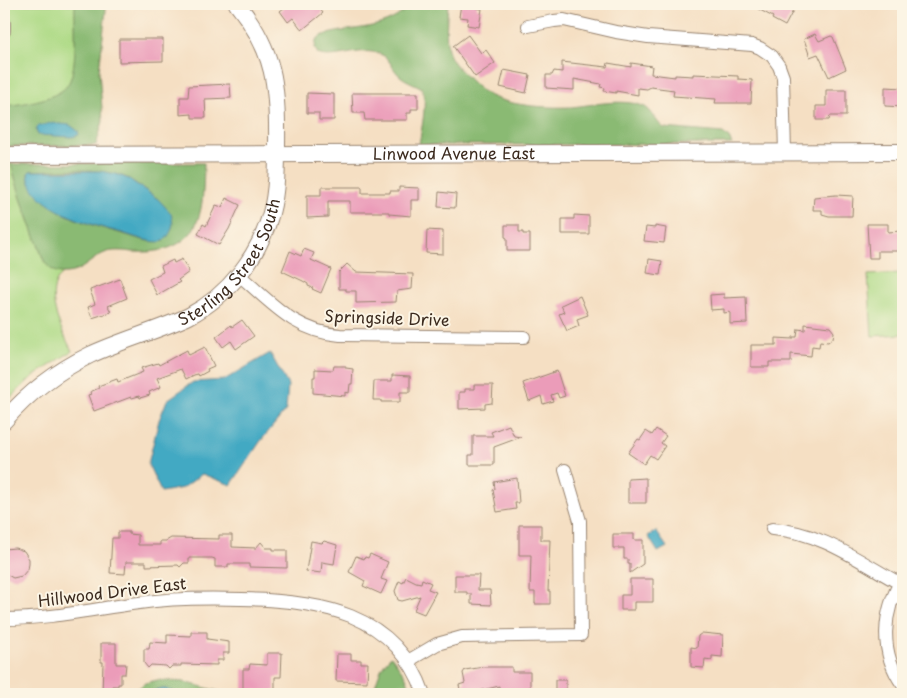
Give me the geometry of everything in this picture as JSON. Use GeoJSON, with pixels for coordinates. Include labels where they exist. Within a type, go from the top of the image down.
{"type":"FeatureCollection","features":[{"type":"Feature","properties":{"kind":"street","name":"Sterling Street South"},"geometry":{"type":"LineString","coordinates":[[4,421],[33,391],[61,371],[100,350],[191,314],[219,295],[239,275],[259,245],[269,219],[274,194],[277,154],[277,95],[272,68],[259,36],[238,4]]}},
{"type":"Feature","properties":{"kind":"street"},"geometry":{"type":"LineString","coordinates":[[528,26],[554,20],[564,20],[639,36],[700,42],[748,44],[760,48],[774,59],[783,76],[785,153]]}},
{"type":"Feature","properties":{"kind":"street"},"geometry":{"type":"LineString","coordinates":[[4,23],[4,31]]}},
{"type":"Feature","properties":{"kind":"street","name":"Linwood Avenue East"},"geometry":{"type":"LineString","coordinates":[[4,155],[903,152]]}},
{"type":"Feature","properties":{"kind":"street","name":"Springside Drive"},"geometry":{"type":"LineString","coordinates":[[239,275],[292,319],[318,332],[524,337]]}},
{"type":"Feature","properties":{"kind":"street"},"geometry":{"type":"LineString","coordinates":[[408,661],[437,644],[462,637],[581,635],[581,525],[565,470]]}},
{"type":"Feature","properties":{"kind":"street"},"geometry":{"type":"LineString","coordinates":[[772,529],[799,532],[817,538],[901,580],[888,615],[886,646],[890,661],[903,685]]}},
{"type":"Feature","properties":{"kind":"street","name":"Hillwood Drive East"},"geometry":{"type":"LineString","coordinates":[[4,619],[52,617],[122,605],[175,599],[252,599],[305,603],[335,609],[362,620],[385,636],[408,661],[424,694]]}},
{"type":"Feature","properties":{"kind":"green space"},"geometry":{"type":"Polygon","coordinates":[[[9,4],[76,4],[74,146],[4,146],[4,45],[11,29],[7,13],[9,4]]]}},
{"type":"Feature","properties":{"kind":"green space"},"geometry":{"type":"Polygon","coordinates":[[[75,4],[105,4],[106,10],[99,71],[103,121],[96,145],[4,146],[4,106],[36,101],[54,95],[66,87],[70,80],[73,71],[75,47],[75,4]]]}},
{"type":"Feature","properties":{"kind":"green space"},"geometry":{"type":"Polygon","coordinates":[[[410,4],[448,4],[447,38],[451,57],[474,84],[485,93],[494,97],[526,105],[550,107],[626,102],[646,108],[664,128],[723,133],[732,144],[419,145],[424,108],[422,88],[396,72],[386,58],[380,54],[364,52],[324,56],[318,54],[315,48],[316,40],[321,36],[380,24],[402,13],[410,4]]]}},
{"type":"Feature","properties":{"kind":"green space"},"geometry":{"type":"Polygon","coordinates":[[[4,163],[11,164],[44,261],[50,268],[63,273],[57,281],[54,290],[54,301],[59,323],[72,351],[31,378],[4,404],[4,163]]]}},
{"type":"Feature","properties":{"kind":"green space"},"geometry":{"type":"Polygon","coordinates":[[[204,163],[201,209],[190,234],[178,244],[149,252],[107,252],[82,268],[72,272],[59,273],[51,269],[44,261],[11,164],[204,163]],[[30,171],[28,177],[34,189],[50,204],[69,216],[138,239],[154,242],[164,240],[158,199],[129,179],[120,175],[95,171],[30,171]]]}},
{"type":"Feature","properties":{"kind":"green space"},"geometry":{"type":"Polygon","coordinates":[[[901,273],[903,334],[872,336],[868,275],[901,273]]]}},
{"type":"Feature","properties":{"kind":"green space"},"geometry":{"type":"Polygon","coordinates":[[[391,656],[405,675],[413,694],[372,694],[381,669],[391,656]]]}},
{"type":"Feature","properties":{"kind":"green space"},"geometry":{"type":"Polygon","coordinates":[[[157,680],[184,682],[229,694],[181,694],[166,689],[159,689],[144,694],[131,694],[145,683],[157,680]]]}},
{"type":"Feature","properties":{"kind":"water"},"geometry":{"type":"Polygon","coordinates":[[[51,123],[70,125],[78,131],[79,135],[72,137],[38,135],[36,130],[38,126],[51,123]]]}},
{"type":"Feature","properties":{"kind":"water"},"geometry":{"type":"Polygon","coordinates":[[[30,171],[100,171],[129,179],[158,199],[171,213],[173,224],[171,231],[167,238],[160,242],[155,242],[96,226],[65,214],[39,197],[31,186],[28,173],[30,171]]]}},
{"type":"Feature","properties":{"kind":"water"},"geometry":{"type":"Polygon","coordinates":[[[270,353],[288,385],[286,410],[260,442],[231,485],[202,474],[183,488],[161,492],[148,464],[159,420],[167,400],[193,382],[224,380],[270,353]]]}},
{"type":"Feature","properties":{"kind":"water"},"geometry":{"type":"Polygon","coordinates":[[[656,531],[667,547],[658,552],[648,536],[656,531]]]}},
{"type":"Feature","properties":{"kind":"water"},"geometry":{"type":"Polygon","coordinates":[[[159,689],[166,689],[181,694],[144,694],[159,689]]]}},
{"type":"Feature","properties":{"kind":"building"},"geometry":{"type":"Polygon","coordinates":[[[289,4],[316,4],[323,13],[302,30],[293,18],[288,22],[280,11],[289,4]]]}},
{"type":"Feature","properties":{"kind":"building"},"geometry":{"type":"Polygon","coordinates":[[[461,4],[477,4],[476,8],[482,9],[479,27],[467,25],[468,18],[459,17],[461,4]]]}},
{"type":"Feature","properties":{"kind":"building"},"geometry":{"type":"Polygon","coordinates":[[[749,4],[789,4],[795,7],[785,26],[749,4]]]}},
{"type":"Feature","properties":{"kind":"building"},"geometry":{"type":"Polygon","coordinates":[[[815,34],[819,41],[831,36],[833,37],[846,69],[829,77],[818,54],[810,57],[804,39],[815,34]]]}},
{"type":"Feature","properties":{"kind":"building"},"geometry":{"type":"Polygon","coordinates":[[[468,35],[481,53],[486,50],[495,63],[475,77],[453,46],[468,35]]]}},
{"type":"Feature","properties":{"kind":"building"},"geometry":{"type":"Polygon","coordinates":[[[119,39],[163,39],[163,61],[119,62],[119,39]]]}},
{"type":"Feature","properties":{"kind":"building"},"geometry":{"type":"Polygon","coordinates":[[[562,62],[607,67],[608,63],[631,67],[631,63],[652,66],[651,74],[675,77],[675,75],[693,76],[693,74],[738,76],[738,79],[752,80],[751,103],[715,103],[716,99],[673,96],[674,90],[651,87],[647,89],[638,88],[638,95],[616,91],[616,93],[604,91],[605,88],[600,87],[601,84],[574,79],[574,90],[546,88],[546,75],[552,75],[554,71],[562,72],[562,62]]]}},
{"type":"Feature","properties":{"kind":"building"},"geometry":{"type":"Polygon","coordinates":[[[504,70],[530,75],[526,93],[500,87],[504,70]]]}},
{"type":"Feature","properties":{"kind":"building"},"geometry":{"type":"Polygon","coordinates":[[[230,84],[231,98],[205,99],[206,118],[192,118],[192,114],[180,115],[180,97],[188,97],[189,86],[230,84]]]}},
{"type":"Feature","properties":{"kind":"building"},"geometry":{"type":"Polygon","coordinates":[[[885,87],[903,88],[903,107],[885,106],[885,87]]]}},
{"type":"Feature","properties":{"kind":"building"},"geometry":{"type":"Polygon","coordinates":[[[826,90],[846,90],[846,116],[830,116],[829,120],[816,120],[816,106],[826,106],[826,90]]]}},
{"type":"Feature","properties":{"kind":"building"},"geometry":{"type":"Polygon","coordinates":[[[307,93],[334,94],[334,120],[319,120],[319,113],[307,113],[307,93]]]}},
{"type":"Feature","properties":{"kind":"building"},"geometry":{"type":"Polygon","coordinates":[[[352,93],[418,93],[418,109],[411,109],[411,113],[407,113],[407,120],[365,120],[364,113],[353,113],[352,93]]]}},
{"type":"Feature","properties":{"kind":"building"},"geometry":{"type":"Polygon","coordinates":[[[321,187],[362,187],[362,193],[390,193],[390,191],[399,191],[399,187],[419,188],[419,200],[411,200],[411,216],[389,214],[389,212],[350,212],[350,201],[328,201],[328,217],[307,218],[307,195],[321,195],[321,187]]]}},
{"type":"Feature","properties":{"kind":"building"},"geometry":{"type":"Polygon","coordinates":[[[439,192],[456,194],[455,208],[438,207],[439,192]]]}},
{"type":"Feature","properties":{"kind":"building"},"geometry":{"type":"Polygon","coordinates":[[[853,196],[852,216],[829,216],[822,214],[822,210],[813,210],[814,197],[853,196]]]}},
{"type":"Feature","properties":{"kind":"building"},"geometry":{"type":"Polygon","coordinates":[[[226,198],[240,205],[219,245],[198,234],[203,224],[206,226],[216,205],[222,207],[226,198]]]}},
{"type":"Feature","properties":{"kind":"building"},"geometry":{"type":"Polygon","coordinates":[[[574,215],[589,216],[589,234],[562,234],[562,219],[574,219],[574,215]]]}},
{"type":"Feature","properties":{"kind":"building"},"geometry":{"type":"Polygon","coordinates":[[[867,224],[888,224],[888,232],[901,231],[901,251],[878,251],[878,258],[869,258],[867,224]]]}},
{"type":"Feature","properties":{"kind":"building"},"geometry":{"type":"Polygon","coordinates":[[[505,225],[519,225],[519,232],[530,234],[530,251],[507,251],[505,225]]]}},
{"type":"Feature","properties":{"kind":"building"},"geometry":{"type":"Polygon","coordinates":[[[655,226],[666,228],[664,243],[644,241],[646,227],[655,228],[655,226]]]}},
{"type":"Feature","properties":{"kind":"building"},"geometry":{"type":"Polygon","coordinates":[[[427,230],[443,231],[443,254],[426,253],[427,230]]]}},
{"type":"Feature","properties":{"kind":"building"},"geometry":{"type":"Polygon","coordinates":[[[304,249],[314,253],[311,260],[331,269],[321,293],[312,289],[303,281],[282,271],[290,251],[301,256],[304,249]]]}},
{"type":"Feature","properties":{"kind":"building"},"geometry":{"type":"Polygon","coordinates":[[[182,259],[189,272],[178,280],[180,282],[157,295],[149,279],[163,272],[161,266],[173,260],[174,263],[182,259]]]}},
{"type":"Feature","properties":{"kind":"building"},"geometry":{"type":"Polygon","coordinates":[[[649,259],[662,261],[660,275],[647,273],[649,259]]]}},
{"type":"Feature","properties":{"kind":"building"},"geometry":{"type":"Polygon","coordinates":[[[347,264],[356,272],[413,274],[412,289],[397,291],[396,302],[356,303],[356,291],[339,289],[339,272],[347,264]]]}},
{"type":"Feature","properties":{"kind":"building"},"geometry":{"type":"Polygon","coordinates":[[[120,279],[127,298],[108,306],[111,312],[92,318],[88,307],[95,304],[90,290],[120,279]]]}},
{"type":"Feature","properties":{"kind":"building"},"geometry":{"type":"Polygon","coordinates":[[[724,294],[724,298],[746,297],[747,323],[730,324],[730,312],[724,313],[724,309],[711,310],[710,295],[724,294]]]}},
{"type":"Feature","properties":{"kind":"building"},"geometry":{"type":"Polygon","coordinates":[[[580,296],[588,315],[577,319],[579,326],[567,331],[559,314],[564,312],[561,305],[580,296]]]}},
{"type":"Feature","properties":{"kind":"building"},"geometry":{"type":"Polygon","coordinates":[[[242,320],[254,336],[236,349],[231,341],[223,347],[216,337],[231,325],[232,327],[242,320]]]}},
{"type":"Feature","properties":{"kind":"building"},"geometry":{"type":"Polygon","coordinates":[[[805,324],[830,327],[834,332],[833,338],[828,342],[820,341],[819,347],[812,346],[811,356],[791,354],[791,362],[769,362],[769,367],[751,367],[751,345],[776,345],[776,338],[793,339],[793,337],[797,337],[798,329],[805,330],[805,324]]]}},
{"type":"Feature","properties":{"kind":"building"},"geometry":{"type":"Polygon","coordinates":[[[205,347],[214,366],[207,369],[208,371],[199,376],[198,374],[186,379],[181,369],[157,378],[161,387],[149,392],[150,395],[140,398],[139,396],[131,397],[94,411],[88,395],[99,388],[98,386],[117,379],[118,382],[143,372],[141,368],[158,363],[159,365],[187,350],[189,355],[205,347]]]}},
{"type":"Feature","properties":{"kind":"building"},"geometry":{"type":"Polygon","coordinates":[[[334,366],[346,366],[346,368],[353,369],[349,393],[345,392],[345,396],[313,393],[315,369],[333,370],[334,366]]]}},
{"type":"Feature","properties":{"kind":"building"},"geometry":{"type":"Polygon","coordinates":[[[557,371],[565,396],[559,398],[557,393],[551,395],[553,401],[543,404],[541,396],[529,401],[523,383],[557,371]]]}},
{"type":"Feature","properties":{"kind":"building"},"geometry":{"type":"Polygon","coordinates":[[[392,375],[410,376],[410,392],[400,392],[400,402],[373,400],[374,381],[392,381],[392,375]]]}},
{"type":"Feature","properties":{"kind":"building"},"geometry":{"type":"Polygon","coordinates":[[[474,385],[493,385],[492,403],[485,404],[485,408],[459,409],[459,392],[465,392],[465,389],[474,389],[474,385]]]}},
{"type":"Feature","properties":{"kind":"building"},"geometry":{"type":"Polygon","coordinates":[[[509,425],[514,436],[521,437],[494,447],[494,465],[469,465],[469,455],[473,455],[473,436],[493,436],[491,432],[509,425]]]}},
{"type":"Feature","properties":{"kind":"building"},"geometry":{"type":"Polygon","coordinates":[[[656,429],[666,436],[661,443],[665,446],[656,459],[650,455],[644,464],[628,453],[646,431],[652,435],[656,429]]]}},
{"type":"Feature","properties":{"kind":"building"},"geometry":{"type":"Polygon","coordinates":[[[517,478],[519,503],[515,503],[516,509],[497,512],[493,490],[495,489],[494,482],[517,478]]]}},
{"type":"Feature","properties":{"kind":"building"},"geometry":{"type":"Polygon","coordinates":[[[646,478],[646,503],[628,503],[628,479],[646,478]]]}},
{"type":"Feature","properties":{"kind":"building"},"geometry":{"type":"Polygon","coordinates":[[[519,525],[541,525],[541,540],[550,540],[548,591],[550,591],[550,604],[535,604],[535,592],[530,592],[531,555],[519,555],[519,525]]]}},
{"type":"Feature","properties":{"kind":"building"},"geometry":{"type":"Polygon","coordinates":[[[118,532],[129,532],[129,534],[138,535],[138,545],[160,545],[160,541],[166,541],[171,538],[219,539],[219,535],[232,535],[232,547],[256,548],[261,542],[266,548],[287,550],[287,568],[249,567],[249,564],[228,564],[228,567],[215,567],[215,559],[189,558],[189,563],[184,563],[180,567],[178,565],[146,566],[146,562],[126,562],[125,574],[110,573],[112,538],[118,538],[118,532]]]}},
{"type":"Feature","properties":{"kind":"building"},"geometry":{"type":"Polygon","coordinates":[[[613,534],[634,534],[634,540],[643,540],[643,564],[630,573],[628,559],[624,559],[624,548],[613,548],[613,534]]]}},
{"type":"Feature","properties":{"kind":"building"},"geometry":{"type":"Polygon","coordinates":[[[311,541],[322,543],[324,541],[337,545],[334,564],[322,562],[321,573],[306,571],[311,541]]]}},
{"type":"Feature","properties":{"kind":"building"},"geometry":{"type":"Polygon","coordinates":[[[15,548],[24,551],[29,559],[29,564],[28,569],[22,576],[13,578],[4,573],[4,549],[15,548]]]}},
{"type":"Feature","properties":{"kind":"building"},"geometry":{"type":"Polygon","coordinates":[[[370,554],[388,562],[381,579],[387,581],[381,594],[363,586],[365,581],[349,572],[356,556],[364,559],[365,557],[368,558],[370,554]]]}},
{"type":"Feature","properties":{"kind":"building"},"geometry":{"type":"Polygon","coordinates":[[[455,575],[479,575],[478,590],[490,590],[491,605],[471,604],[471,594],[455,592],[455,575]]]}},
{"type":"Feature","properties":{"kind":"building"},"geometry":{"type":"Polygon","coordinates":[[[406,577],[416,582],[421,583],[422,579],[431,583],[428,589],[436,592],[424,614],[414,610],[420,596],[402,601],[398,600],[395,591],[399,581],[403,583],[406,577]]]}},
{"type":"Feature","properties":{"kind":"building"},"geometry":{"type":"Polygon","coordinates":[[[630,579],[653,579],[653,602],[634,602],[634,610],[621,610],[621,595],[630,595],[630,579]]]}},
{"type":"Feature","properties":{"kind":"building"},"geometry":{"type":"Polygon","coordinates":[[[191,632],[207,632],[207,639],[229,642],[229,653],[223,653],[223,660],[217,660],[217,665],[181,664],[181,666],[172,666],[169,669],[166,666],[151,665],[148,668],[144,663],[144,649],[149,649],[150,642],[167,643],[167,635],[191,636],[191,632]]]}},
{"type":"Feature","properties":{"kind":"building"},"geometry":{"type":"Polygon","coordinates":[[[702,633],[723,635],[722,657],[712,656],[712,660],[705,659],[704,668],[691,667],[691,647],[697,648],[698,636],[702,633]]]}},
{"type":"Feature","properties":{"kind":"building"},"geometry":{"type":"Polygon","coordinates":[[[101,643],[116,643],[116,664],[126,664],[125,674],[121,674],[121,684],[112,686],[106,694],[102,694],[103,662],[101,662],[101,643]]]}},
{"type":"Feature","properties":{"kind":"building"},"geometry":{"type":"Polygon","coordinates":[[[267,653],[282,653],[281,677],[275,677],[275,691],[243,690],[243,669],[249,669],[250,664],[267,665],[267,653]]]}},
{"type":"Feature","properties":{"kind":"building"},"geometry":{"type":"Polygon","coordinates":[[[337,654],[351,654],[351,660],[361,660],[361,663],[368,663],[367,682],[336,681],[337,654]]]}},
{"type":"Feature","properties":{"kind":"building"},"geometry":{"type":"Polygon","coordinates":[[[484,667],[512,667],[512,672],[530,672],[530,693],[512,694],[512,692],[499,692],[499,686],[472,694],[461,694],[459,685],[465,683],[463,673],[465,670],[484,667]]]}},
{"type":"Feature","properties":{"kind":"building"},"geometry":{"type":"Polygon","coordinates":[[[555,680],[566,680],[566,694],[555,694],[555,680]]]}}]}
